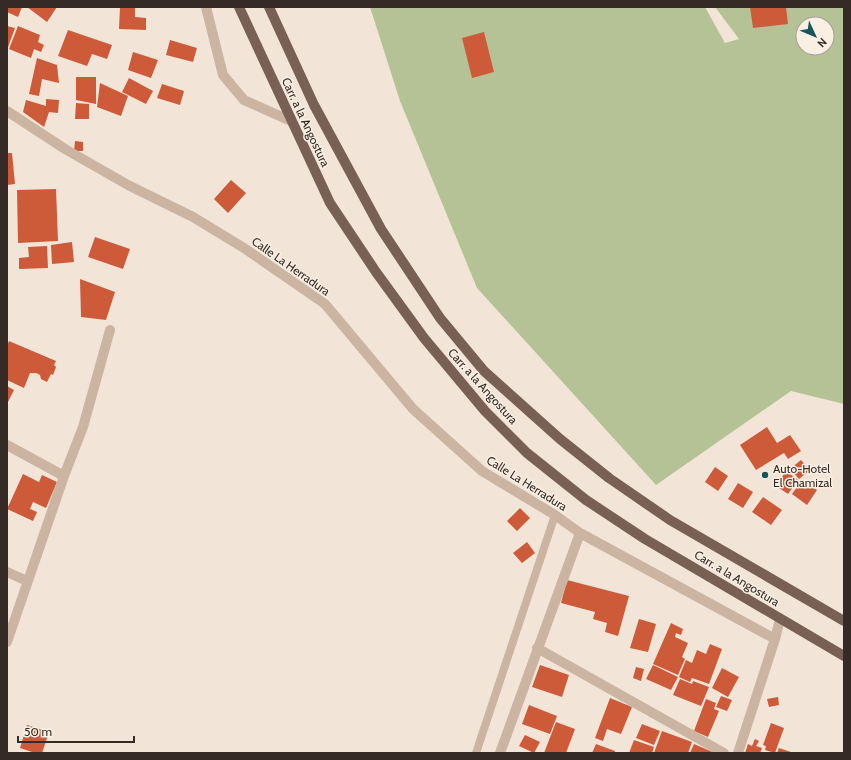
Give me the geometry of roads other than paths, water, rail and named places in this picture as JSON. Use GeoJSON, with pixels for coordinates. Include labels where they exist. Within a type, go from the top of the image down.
{"type":"FeatureCollection","features":[{"type":"Feature","properties":{"kind":"main road","name":"Carr. a la Angostura"},"geometry":{"type":"LineString","coordinates":[[239,7],[330,203],[367,260],[424,338],[485,411],[527,453],[586,500],[645,539],[844,656]]}},
{"type":"Feature","properties":{"kind":"main road","name":"Carr. a la Angostura"},"geometry":{"type":"LineString","coordinates":[[269,7],[314,105],[381,229],[440,318],[484,371],[560,439],[609,478],[670,520],[844,622]]}},
{"type":"Feature","properties":{"kind":"street"},"geometry":{"type":"LineString","coordinates":[[206,7],[222,75],[244,100],[292,121]]}},
{"type":"Feature","properties":{"kind":"street","name":"Calle La Herradura"},"geometry":{"type":"LineString","coordinates":[[7,111],[65,149],[128,185],[193,217],[237,244],[325,304],[413,409],[482,471],[555,515],[580,533],[775,639]]}},
{"type":"Feature","properties":{"kind":"street"},"geometry":{"type":"LineString","coordinates":[[7,642],[64,476],[84,428],[110,330]]}},
{"type":"Feature","properties":{"kind":"street"},"geometry":{"type":"LineString","coordinates":[[7,445],[64,476]]}},
{"type":"Feature","properties":{"kind":"street"},"geometry":{"type":"LineString","coordinates":[[502,752],[580,533]]}},
{"type":"Feature","properties":{"kind":"street"},"geometry":{"type":"LineString","coordinates":[[7,572],[28,581]]}},
{"type":"Feature","properties":{"kind":"street"},"geometry":{"type":"LineString","coordinates":[[738,753],[775,639],[780,619]]}},
{"type":"Feature","properties":{"kind":"street"},"geometry":{"type":"LineString","coordinates":[[538,648],[724,753]]}},
{"type":"Feature","properties":{"kind":"lane"},"geometry":{"type":"LineString","coordinates":[[476,753],[555,515]]}},
{"type":"Feature","properties":{"kind":"place","name":"Auto-Hotel El Chamizal"},"geometry":{"type":"Point","coordinates":[765,475]}}]}
